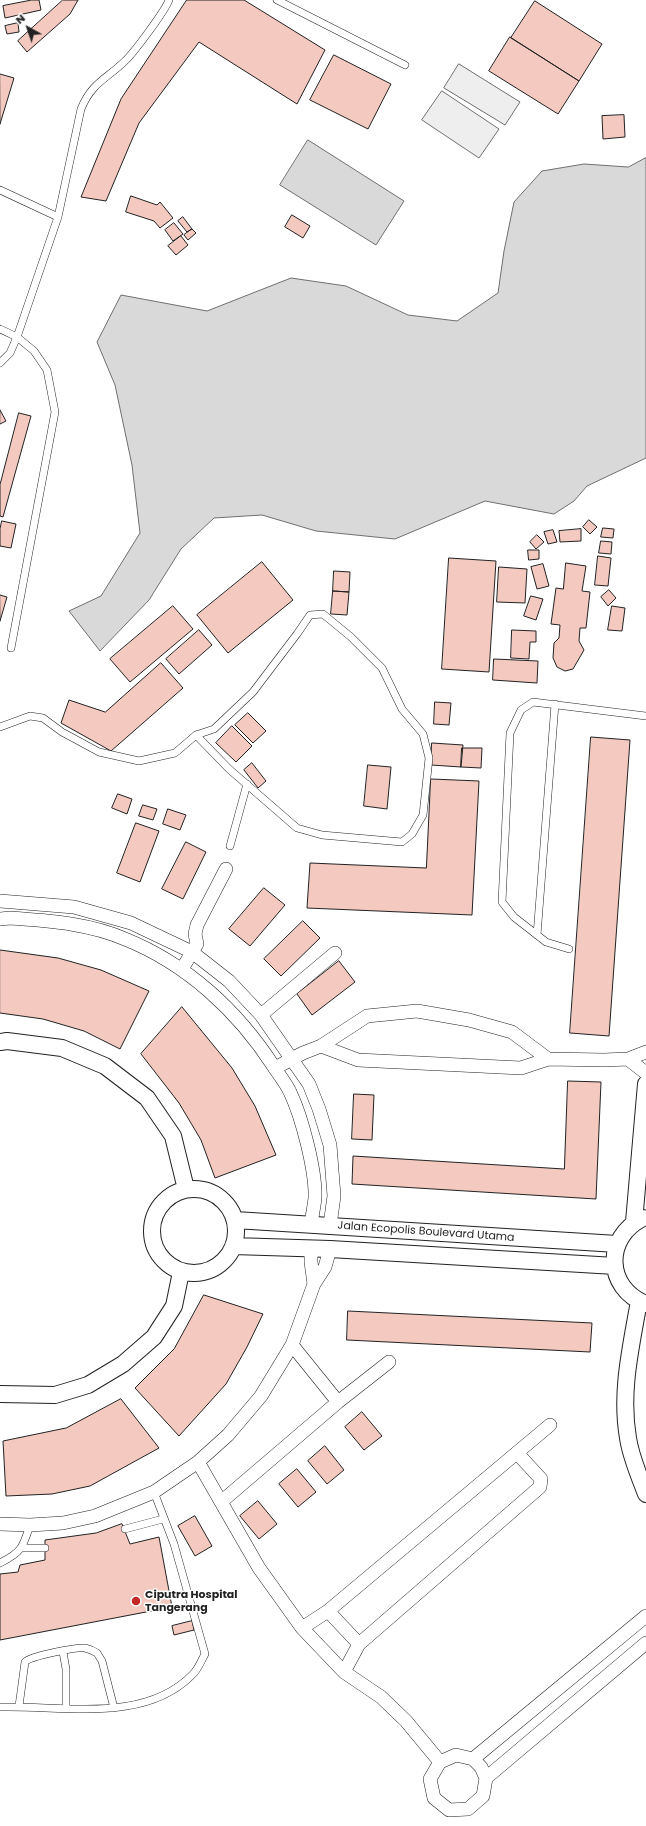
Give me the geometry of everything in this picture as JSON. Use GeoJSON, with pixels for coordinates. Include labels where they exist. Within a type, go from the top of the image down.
{"type":"FeatureCollection","features":[{"type":"Feature","properties":{"kind":"street"},"geometry":{"type":"LineString","coordinates":[[182,969],[197,944],[195,934],[198,926],[226,869]]}},
{"type":"Feature","properties":{"kind":"street"},"geometry":{"type":"LineString","coordinates":[[0,901],[74,907],[131,923],[192,952],[229,981],[261,1015],[309,1084],[319,1109],[330,1145],[334,1196],[330,1226]]}},
{"type":"Feature","properties":{"kind":"street"},"geometry":{"type":"LineString","coordinates":[[0,919],[10,918],[71,923],[125,938],[172,962],[220,999],[258,1042],[290,1092],[300,1118],[308,1152],[315,1197],[311,1225]]}},
{"type":"Feature","properties":{"kind":"street"},"geometry":{"type":"LineString","coordinates":[[261,1015],[335,953]]}},
{"type":"Feature","properties":{"kind":"street"},"geometry":{"type":"LineString","coordinates":[[275,1068],[321,1046],[367,1016],[417,1011],[469,1020],[512,1032],[548,1059]]}},
{"type":"Feature","properties":{"kind":"street"},"geometry":{"type":"LineString","coordinates":[[0,1042],[7,1041],[62,1048],[105,1066],[147,1098],[173,1136],[186,1189]]}},
{"type":"Feature","properties":{"kind":"street"},"geometry":{"type":"LineString","coordinates":[[321,1046],[358,1060],[521,1068],[548,1059],[628,1059],[646,1052]]}},
{"type":"Feature","properties":{"kind":"street"},"geometry":{"type":"LineString","coordinates":[[628,1059],[646,1073]]}},
{"type":"Feature","properties":{"kind":"street"},"geometry":{"type":"LineString","coordinates":[[646,1084],[640,1219],[627,1228],[617,1244],[615,1266],[617,1277],[623,1286],[630,1295],[643,1303],[626,1379],[624,1412],[628,1439],[634,1463],[646,1494]]}},
{"type":"Feature","properties":{"kind":"street"},"geometry":{"type":"LineString","coordinates":[[186,1189],[200,1189],[214,1193],[225,1202],[233,1213],[237,1226],[236,1240],[230,1254],[221,1264],[209,1271],[195,1274],[181,1272],[168,1265],[158,1255],[152,1242],[151,1228],[154,1214],[162,1202],[173,1194],[186,1189]]}},
{"type":"Feature","properties":{"kind":"street","name":"Jalan Ecopolis Boulevard Utama"},"geometry":{"type":"LineString","coordinates":[[235,1220],[617,1244]]}},
{"type":"Feature","properties":{"kind":"street","name":"Jalan Ecopolis Boulevard Utama"},"geometry":{"type":"LineString","coordinates":[[233,1246],[330,1249],[615,1266]]}},
{"type":"Feature","properties":{"kind":"street"},"geometry":{"type":"LineString","coordinates":[[312,1249],[311,1262],[314,1284]]}},
{"type":"Feature","properties":{"kind":"street"},"geometry":{"type":"LineString","coordinates":[[0,1524],[30,1525],[63,1523],[95,1516],[154,1492],[198,1462],[228,1435],[262,1396],[292,1345],[314,1284],[325,1267],[330,1249]]}},
{"type":"Feature","properties":{"kind":"street"},"geometry":{"type":"LineString","coordinates":[[0,1394],[55,1395],[88,1385],[122,1364],[154,1337],[174,1306],[181,1272]]}},
{"type":"Feature","properties":{"kind":"street"},"geometry":{"type":"LineString","coordinates":[[292,1345],[338,1402]]}},
{"type":"Feature","properties":{"kind":"street"},"geometry":{"type":"LineString","coordinates":[[221,1502],[338,1402],[389,1362]]}},
{"type":"Feature","properties":{"kind":"street"},"geometry":{"type":"LineString","coordinates":[[302,1628],[328,1611],[550,1425]]}},
{"type":"Feature","properties":{"kind":"street"},"geometry":{"type":"LineString","coordinates":[[344,1672],[359,1644],[540,1487],[541,1479],[517,1453]]}},
{"type":"Feature","properties":{"kind":"street"},"geometry":{"type":"LineString","coordinates":[[198,1462],[259,1568],[302,1628],[344,1672],[381,1697],[406,1721],[440,1762]]}},
{"type":"Feature","properties":{"kind":"street"},"geometry":{"type":"LineString","coordinates":[[328,1611],[359,1644]]}},
{"type":"Feature","properties":{"kind":"street"},"geometry":{"type":"LineString","coordinates":[[473,1759],[646,1616]]}},
{"type":"Feature","properties":{"kind":"street"},"geometry":{"type":"LineString","coordinates":[[486,1778],[646,1643]]}},
{"type":"Feature","properties":{"kind":"street"},"geometry":{"type":"LineString","coordinates":[[456,1755],[473,1759],[481,1767],[486,1778],[483,1796],[468,1809],[449,1810],[434,1798],[430,1779],[440,1762],[456,1755]]}},
{"type":"Feature","properties":{"kind":"lane"},"geometry":{"type":"LineString","coordinates":[[0,362],[5,360],[10,353],[17,337],[58,217],[84,101],[94,86],[126,60],[169,0]]}},
{"type":"Feature","properties":{"kind":"lane"},"geometry":{"type":"LineString","coordinates":[[277,0],[405,65]]}},
{"type":"Feature","properties":{"kind":"lane"},"geometry":{"type":"LineString","coordinates":[[0,190],[58,217]]}},
{"type":"Feature","properties":{"kind":"lane"},"geometry":{"type":"LineString","coordinates":[[0,329],[17,337],[34,351],[47,370],[55,412],[11,648]]}},
{"type":"Feature","properties":{"kind":"lane"},"geometry":{"type":"LineString","coordinates":[[0,727],[30,716],[43,718],[62,732],[99,752],[139,760],[175,753],[196,735],[214,729],[252,692],[310,615],[323,614],[351,637],[382,668],[402,709],[423,734],[429,758],[423,815],[412,834],[402,842],[322,835],[297,828],[229,768],[196,735]]}},
{"type":"Feature","properties":{"kind":"lane"},"geometry":{"type":"LineString","coordinates":[[569,949],[546,942],[514,917],[502,902],[510,734],[521,710],[533,702],[646,716]]}},
{"type":"Feature","properties":{"kind":"lane"},"geometry":{"type":"LineString","coordinates":[[537,935],[555,704]]}},
{"type":"Feature","properties":{"kind":"lane"},"geometry":{"type":"LineString","coordinates":[[230,846],[247,784]]}},
{"type":"Feature","properties":{"kind":"lane"},"geometry":{"type":"LineString","coordinates":[[0,1707],[114,1708],[148,1702],[177,1687],[193,1674],[205,1654],[174,1544],[163,1519],[154,1492]]}},
{"type":"Feature","properties":{"kind":"lane"},"geometry":{"type":"LineString","coordinates":[[125,1530],[163,1519]]}},
{"type":"Feature","properties":{"kind":"lane"},"geometry":{"type":"LineString","coordinates":[[0,1563],[23,1548],[30,1525]]}},
{"type":"Feature","properties":{"kind":"lane"},"geometry":{"type":"LineString","coordinates":[[23,1548],[45,1548]]}},
{"type":"Feature","properties":{"kind":"lane"},"geometry":{"type":"LineString","coordinates":[[19,1706],[25,1662],[27,1659],[41,1654],[85,1648],[97,1653],[102,1662],[114,1708]]}},
{"type":"Feature","properties":{"kind":"lane"},"geometry":{"type":"LineString","coordinates":[[63,1652],[66,1668],[66,1708]]}},
{"type":"Feature","properties":{"kind":"shaded area"},"geometry":{"type":"Polygon","coordinates":[[[459,64],[520,102],[505,125],[444,88],[459,64]]]}},
{"type":"Feature","properties":{"kind":"shaded area"},"geometry":{"type":"Polygon","coordinates":[[[442,91],[499,129],[479,158],[422,120],[442,91]]]}},
{"type":"Feature","properties":{"kind":"shaded area"},"geometry":{"type":"Polygon","coordinates":[[[308,140],[404,201],[376,245],[280,185],[308,140]]]}},
{"type":"Feature","properties":{"kind":"shaded area"},"geometry":{"type":"Polygon","coordinates":[[[646,158],[646,458],[587,486],[574,501],[554,514],[485,501],[395,539],[316,531],[262,515],[214,518],[181,549],[149,600],[100,651],[69,611],[101,596],[140,533],[132,465],[115,385],[97,342],[121,295],[207,311],[291,278],[346,286],[408,315],[457,321],[498,293],[504,251],[514,202],[542,171],[584,164],[628,167],[646,158]]]}},
{"type":"Feature","properties":{"kind":"building"},"geometry":{"type":"Polygon","coordinates":[[[39,0],[41,10],[5,18],[3,6],[39,0]]]}},
{"type":"Feature","properties":{"kind":"building"},"geometry":{"type":"Polygon","coordinates":[[[63,0],[78,0],[70,14],[27,52],[18,41],[63,0]]]}},
{"type":"Feature","properties":{"kind":"building"},"geometry":{"type":"Polygon","coordinates":[[[187,0],[244,0],[325,50],[297,104],[199,42],[139,123],[106,201],[81,197],[121,99],[187,0]]]}},
{"type":"Feature","properties":{"kind":"building"},"geometry":{"type":"Polygon","coordinates":[[[535,1],[602,44],[579,81],[511,38],[535,1]]]}},
{"type":"Feature","properties":{"kind":"building"},"geometry":{"type":"Polygon","coordinates":[[[18,23],[19,32],[7,34],[5,26],[18,23]]]}},
{"type":"Feature","properties":{"kind":"building"},"geometry":{"type":"Polygon","coordinates":[[[510,37],[579,81],[558,114],[489,71],[510,37]]]}},
{"type":"Feature","properties":{"kind":"building"},"geometry":{"type":"Polygon","coordinates":[[[334,55],[391,84],[368,129],[310,100],[334,55]]]}},
{"type":"Feature","properties":{"kind":"building"},"geometry":{"type":"Polygon","coordinates":[[[0,74],[14,78],[0,124],[0,74]]]}},
{"type":"Feature","properties":{"kind":"building"},"geometry":{"type":"Polygon","coordinates":[[[624,115],[625,137],[603,139],[602,116],[624,115]]]}},
{"type":"Feature","properties":{"kind":"building"},"geometry":{"type":"Polygon","coordinates":[[[131,196],[157,205],[160,202],[173,218],[160,228],[154,221],[126,212],[131,196]]]}},
{"type":"Feature","properties":{"kind":"building"},"geometry":{"type":"Polygon","coordinates":[[[292,215],[310,226],[303,238],[285,227],[292,215]]]}},
{"type":"Feature","properties":{"kind":"building"},"geometry":{"type":"Polygon","coordinates":[[[183,217],[192,229],[187,232],[178,221],[183,217]]]}},
{"type":"Feature","properties":{"kind":"building"},"geometry":{"type":"Polygon","coordinates":[[[174,223],[183,234],[173,241],[165,230],[174,223]]]}},
{"type":"Feature","properties":{"kind":"building"},"geometry":{"type":"Polygon","coordinates":[[[192,229],[196,233],[188,240],[184,235],[192,229]]]}},
{"type":"Feature","properties":{"kind":"building"},"geometry":{"type":"Polygon","coordinates":[[[181,236],[188,245],[176,255],[168,246],[181,236]]]}},
{"type":"Feature","properties":{"kind":"building"},"geometry":{"type":"Polygon","coordinates":[[[0,410],[6,421],[0,424],[0,410]]]}},
{"type":"Feature","properties":{"kind":"building"},"geometry":{"type":"Polygon","coordinates":[[[19,413],[31,416],[3,517],[0,516],[0,485],[19,413]]]}},
{"type":"Feature","properties":{"kind":"building"},"geometry":{"type":"Polygon","coordinates":[[[589,520],[597,527],[590,534],[583,527],[589,520]]]}},
{"type":"Feature","properties":{"kind":"building"},"geometry":{"type":"Polygon","coordinates":[[[2,521],[16,524],[11,548],[0,546],[0,529],[2,521]]]}},
{"type":"Feature","properties":{"kind":"building"},"geometry":{"type":"Polygon","coordinates":[[[603,528],[614,529],[613,538],[601,537],[603,528]]]}},
{"type":"Feature","properties":{"kind":"building"},"geometry":{"type":"Polygon","coordinates":[[[581,529],[581,541],[560,542],[559,531],[581,529]]]}},
{"type":"Feature","properties":{"kind":"building"},"geometry":{"type":"Polygon","coordinates":[[[553,530],[557,542],[548,544],[544,532],[553,530]]]}},
{"type":"Feature","properties":{"kind":"building"},"geometry":{"type":"Polygon","coordinates":[[[537,535],[544,542],[536,549],[530,542],[537,535]]]}},
{"type":"Feature","properties":{"kind":"building"},"geometry":{"type":"Polygon","coordinates":[[[601,541],[612,542],[611,554],[599,553],[601,541]]]}},
{"type":"Feature","properties":{"kind":"building"},"geometry":{"type":"Polygon","coordinates":[[[528,550],[539,550],[539,559],[529,560],[528,550]]]}},
{"type":"Feature","properties":{"kind":"building"},"geometry":{"type":"Polygon","coordinates":[[[598,556],[611,558],[608,586],[595,585],[598,556]]]}},
{"type":"Feature","properties":{"kind":"building"},"geometry":{"type":"Polygon","coordinates":[[[449,558],[496,561],[489,672],[442,669],[449,558]]]}},
{"type":"Feature","properties":{"kind":"building"},"geometry":{"type":"Polygon","coordinates":[[[262,562],[293,600],[228,653],[197,615],[262,562]]]}},
{"type":"Feature","properties":{"kind":"building"},"geometry":{"type":"Polygon","coordinates":[[[566,563],[586,566],[582,591],[590,592],[586,628],[580,628],[579,641],[584,650],[573,669],[565,671],[557,667],[553,658],[554,643],[559,638],[560,625],[551,624],[556,588],[563,589],[566,563]]]}},
{"type":"Feature","properties":{"kind":"building"},"geometry":{"type":"Polygon","coordinates":[[[543,564],[549,586],[537,589],[531,567],[543,564]]]}},
{"type":"Feature","properties":{"kind":"building"},"geometry":{"type":"Polygon","coordinates":[[[499,567],[527,569],[525,603],[497,602],[499,567]]]}},
{"type":"Feature","properties":{"kind":"building"},"geometry":{"type":"Polygon","coordinates":[[[334,571],[350,572],[349,592],[333,591],[334,571]]]}},
{"type":"Feature","properties":{"kind":"building"},"geometry":{"type":"Polygon","coordinates":[[[609,590],[616,598],[608,606],[601,597],[609,590]]]}},
{"type":"Feature","properties":{"kind":"building"},"geometry":{"type":"Polygon","coordinates":[[[333,591],[349,592],[347,615],[331,614],[333,591]]]}},
{"type":"Feature","properties":{"kind":"building"},"geometry":{"type":"Polygon","coordinates":[[[0,595],[7,597],[0,621],[0,595]]]}},
{"type":"Feature","properties":{"kind":"building"},"geometry":{"type":"Polygon","coordinates":[[[531,596],[543,599],[536,620],[524,616],[531,596]]]}},
{"type":"Feature","properties":{"kind":"building"},"geometry":{"type":"Polygon","coordinates":[[[173,606],[193,629],[130,682],[110,659],[173,606]]]}},
{"type":"Feature","properties":{"kind":"building"},"geometry":{"type":"Polygon","coordinates":[[[612,606],[625,608],[622,631],[608,630],[612,606]]]}},
{"type":"Feature","properties":{"kind":"building"},"geometry":{"type":"Polygon","coordinates":[[[199,630],[212,645],[179,674],[166,659],[199,630]]]}},
{"type":"Feature","properties":{"kind":"building"},"geometry":{"type":"Polygon","coordinates":[[[512,630],[536,631],[536,642],[530,642],[529,659],[511,658],[512,630]]]}},
{"type":"Feature","properties":{"kind":"building"},"geometry":{"type":"Polygon","coordinates":[[[494,659],[538,661],[537,683],[493,680],[494,659]]]}},
{"type":"Feature","properties":{"kind":"building"},"geometry":{"type":"Polygon","coordinates":[[[161,663],[183,688],[111,751],[61,723],[69,700],[105,712],[161,663]]]}},
{"type":"Feature","properties":{"kind":"building"},"geometry":{"type":"Polygon","coordinates":[[[435,702],[451,703],[449,725],[434,724],[435,702]]]}},
{"type":"Feature","properties":{"kind":"building"},"geometry":{"type":"Polygon","coordinates":[[[248,713],[266,731],[253,743],[235,725],[248,713]]]}},
{"type":"Feature","properties":{"kind":"building"},"geometry":{"type":"Polygon","coordinates":[[[232,726],[252,746],[236,762],[216,743],[232,726]]]}},
{"type":"Feature","properties":{"kind":"building"},"geometry":{"type":"Polygon","coordinates":[[[591,737],[630,740],[609,1036],[570,1033],[591,737]]]}},
{"type":"Feature","properties":{"kind":"building"},"geometry":{"type":"Polygon","coordinates":[[[432,743],[463,745],[461,767],[431,765],[432,743]]]}},
{"type":"Feature","properties":{"kind":"building"},"geometry":{"type":"Polygon","coordinates":[[[462,748],[482,748],[481,768],[461,767],[462,748]]]}},
{"type":"Feature","properties":{"kind":"building"},"geometry":{"type":"Polygon","coordinates":[[[252,763],[266,781],[258,788],[244,770],[252,763]]]}},
{"type":"Feature","properties":{"kind":"building"},"geometry":{"type":"Polygon","coordinates":[[[368,765],[391,767],[387,809],[364,806],[368,765]]]}},
{"type":"Feature","properties":{"kind":"building"},"geometry":{"type":"Polygon","coordinates":[[[431,779],[479,781],[472,915],[307,908],[310,863],[426,868],[431,779]]]}},
{"type":"Feature","properties":{"kind":"building"},"geometry":{"type":"Polygon","coordinates":[[[118,794],[132,799],[127,814],[112,808],[118,794]]]}},
{"type":"Feature","properties":{"kind":"building"},"geometry":{"type":"Polygon","coordinates":[[[143,805],[157,809],[153,820],[139,816],[143,805]]]}},
{"type":"Feature","properties":{"kind":"building"},"geometry":{"type":"Polygon","coordinates":[[[168,809],[186,815],[180,830],[163,824],[168,809]]]}},
{"type":"Feature","properties":{"kind":"building"},"geometry":{"type":"Polygon","coordinates":[[[136,823],[159,831],[140,882],[117,873],[136,823]]]}},
{"type":"Feature","properties":{"kind":"building"},"geometry":{"type":"Polygon","coordinates":[[[186,842],[206,852],[183,899],[162,889],[186,842]]]}},
{"type":"Feature","properties":{"kind":"building"},"geometry":{"type":"Polygon","coordinates":[[[264,888],[285,905],[250,946],[229,929],[264,888]]]}},
{"type":"Feature","properties":{"kind":"building"},"geometry":{"type":"Polygon","coordinates":[[[303,921],[320,938],[281,976],[264,959],[303,921]]]}},
{"type":"Feature","properties":{"kind":"building"},"geometry":{"type":"Polygon","coordinates":[[[0,950],[58,958],[101,970],[149,991],[120,1049],[84,1031],[43,1019],[0,1013],[0,950]]]}},
{"type":"Feature","properties":{"kind":"building"},"geometry":{"type":"Polygon","coordinates":[[[339,961],[355,982],[312,1015],[297,994],[339,961]]]}},
{"type":"Feature","properties":{"kind":"building"},"geometry":{"type":"Polygon","coordinates":[[[182,1007],[232,1068],[255,1106],[276,1155],[215,1178],[201,1140],[179,1103],[141,1054],[182,1007]]]}},
{"type":"Feature","properties":{"kind":"building"},"geometry":{"type":"Polygon","coordinates":[[[568,1081],[601,1082],[596,1199],[352,1184],[353,1156],[564,1169],[568,1081]]]}},
{"type":"Feature","properties":{"kind":"building"},"geometry":{"type":"Polygon","coordinates":[[[354,1094],[374,1095],[372,1140],[352,1139],[354,1094]]]}},
{"type":"Feature","properties":{"kind":"building"},"geometry":{"type":"Polygon","coordinates":[[[204,1295],[263,1314],[247,1347],[226,1384],[179,1436],[135,1388],[174,1349],[204,1295]]]}},
{"type":"Feature","properties":{"kind":"building"},"geometry":{"type":"Polygon","coordinates":[[[348,1311],[592,1323],[590,1352],[347,1340],[348,1311]]]}},
{"type":"Feature","properties":{"kind":"building"},"geometry":{"type":"Polygon","coordinates":[[[121,1399],[159,1448],[90,1486],[52,1494],[6,1496],[3,1441],[66,1428],[121,1399]]]}},
{"type":"Feature","properties":{"kind":"building"},"geometry":{"type":"Polygon","coordinates":[[[362,1412],[382,1436],[364,1450],[345,1427],[362,1412]]]}},
{"type":"Feature","properties":{"kind":"building"},"geometry":{"type":"Polygon","coordinates":[[[325,1446],[344,1470],[327,1484],[308,1461],[325,1446]]]}},
{"type":"Feature","properties":{"kind":"building"},"geometry":{"type":"Polygon","coordinates":[[[297,1469],[316,1492],[298,1507],[279,1484],[297,1469]]]}},
{"type":"Feature","properties":{"kind":"building"},"geometry":{"type":"Polygon","coordinates":[[[258,1501],[277,1524],[259,1539],[240,1516],[258,1501]]]}},
{"type":"Feature","properties":{"kind":"building"},"geometry":{"type":"Polygon","coordinates":[[[195,1516],[212,1546],[195,1556],[178,1526],[195,1516]]]}},
{"type":"Feature","properties":{"kind":"building"},"geometry":{"type":"Polygon","coordinates":[[[122,1524],[130,1544],[159,1537],[172,1607],[0,1640],[0,1574],[18,1572],[20,1565],[45,1560],[45,1540],[96,1533],[122,1524]]]}},
{"type":"Feature","properties":{"kind":"building"},"geometry":{"type":"Polygon","coordinates":[[[192,1621],[194,1630],[174,1635],[172,1626],[192,1621]]]}},
{"type":"Feature","properties":{"kind":"place","name":"Ciputra Hospital Tangerang"},"geometry":{"type":"Point","coordinates":[136,1601]}}]}
